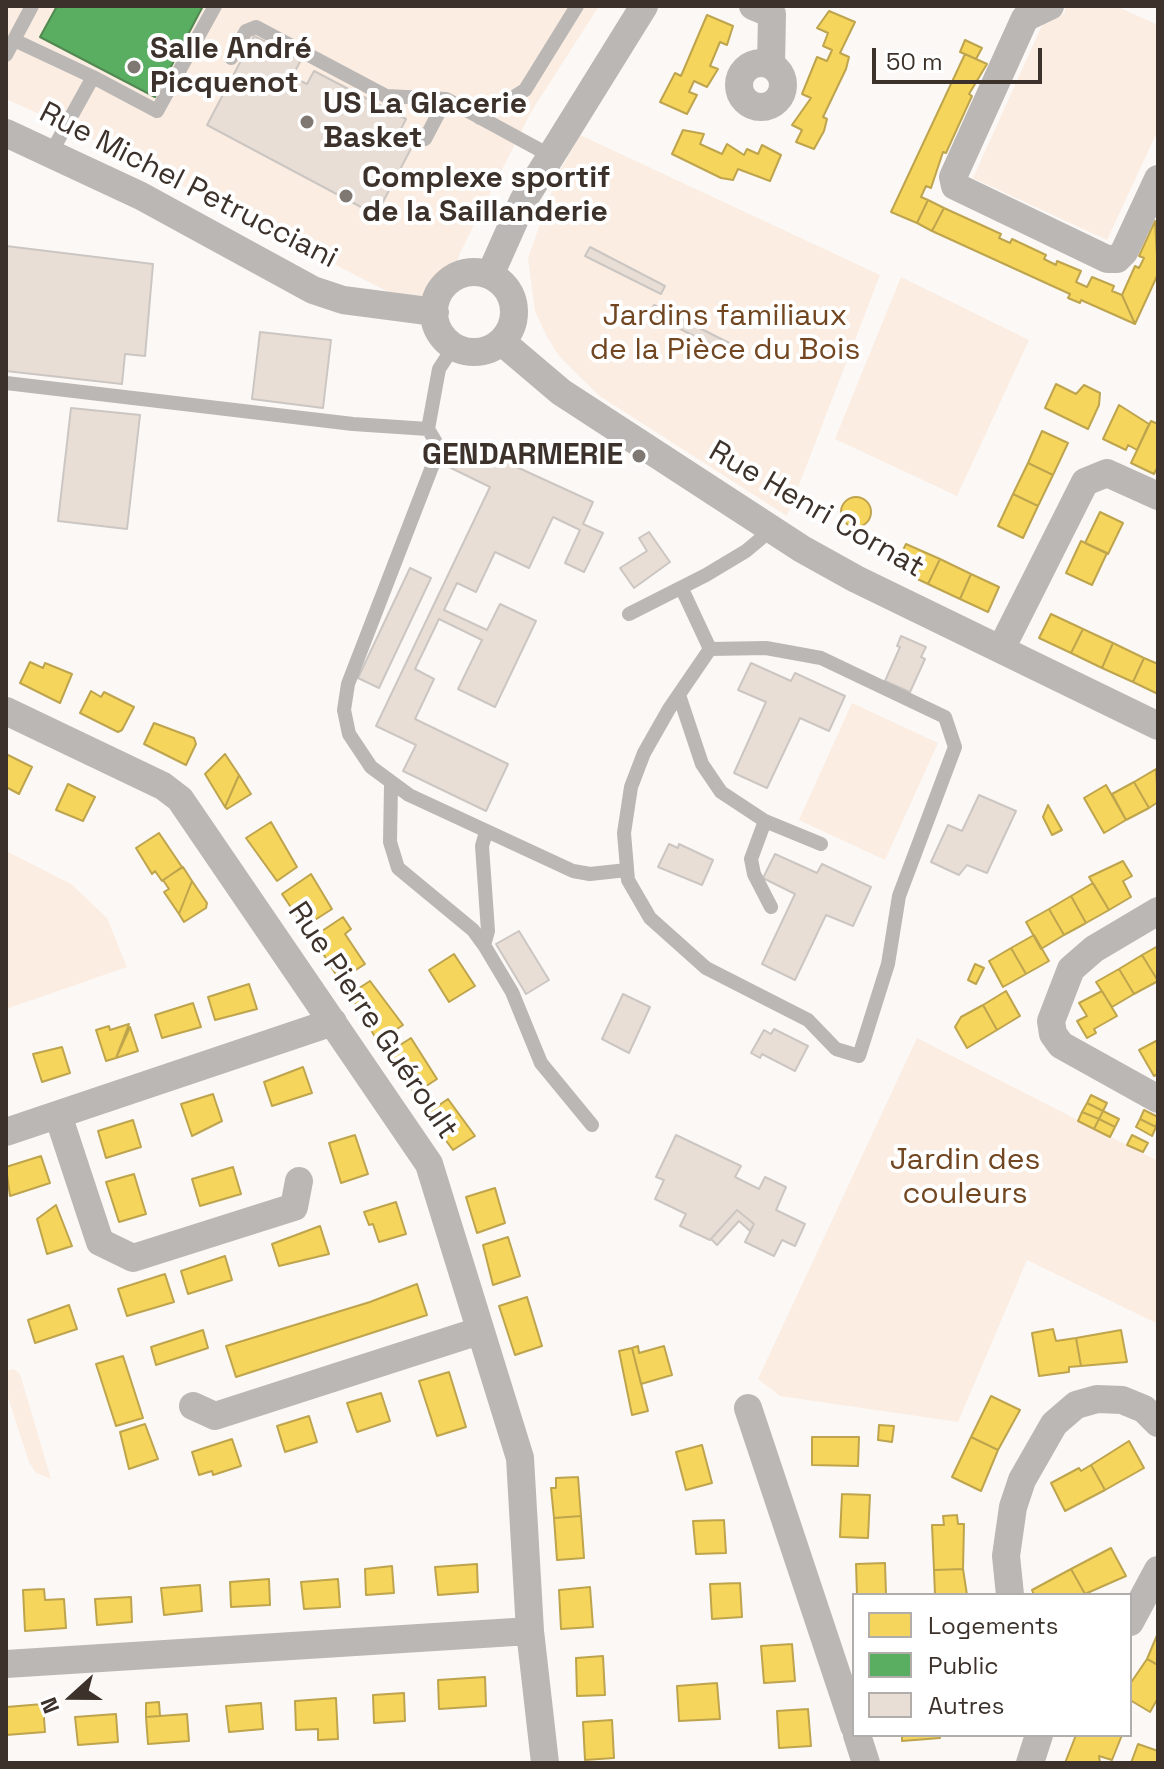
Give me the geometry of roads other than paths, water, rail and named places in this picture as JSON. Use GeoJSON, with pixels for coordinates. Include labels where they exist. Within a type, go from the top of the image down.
{"type":"FeatureCollection","features":[{"type":"Feature","properties":{"kind":"street"},"geometry":{"type":"LineString","coordinates":[[490,275],[523,201],[644,6]]}},
{"type":"Feature","properties":{"kind":"street"},"geometry":{"type":"LineString","coordinates":[[753,6],[772,14],[771,65]]}},
{"type":"Feature","properties":{"kind":"street"},"geometry":{"type":"LineString","coordinates":[[1050,6],[1025,18],[953,177],[955,186],[1107,259],[1117,259],[1124,252],[1158,179]]}},
{"type":"Feature","properties":{"kind":"street","name":"Rue Michel Petrucciani"},"geometry":{"type":"LineString","coordinates":[[6,133],[141,196],[313,290],[343,300],[435,312]]}},
{"type":"Feature","properties":{"kind":"street"},"geometry":{"type":"LineString","coordinates":[[475,270],[490,275],[504,285],[515,305],[513,326],[502,342],[489,351],[471,354],[452,349],[439,333],[435,312],[440,288],[453,276],[475,270]]}},
{"type":"Feature","properties":{"kind":"street","name":"Rue Henri Cornat"},"geometry":{"type":"LineString","coordinates":[[502,342],[561,392],[771,530],[856,579],[1158,726]]}},
{"type":"Feature","properties":{"kind":"street"},"geometry":{"type":"LineString","coordinates":[[1001,649],[1085,482],[1094,475],[1107,473],[1158,496]]}},
{"type":"Feature","properties":{"kind":"street","name":"Rue Pierre Guéroult"},"geometry":{"type":"LineString","coordinates":[[6,711],[163,786],[180,799],[429,1164],[520,1458],[530,1631],[545,1763]]}},
{"type":"Feature","properties":{"kind":"street"},"geometry":{"type":"LineString","coordinates":[[1158,911],[1094,949],[1071,969],[1051,1021],[1053,1034],[1061,1045],[1158,1099]]}},
{"type":"Feature","properties":{"kind":"street"},"geometry":{"type":"LineString","coordinates":[[6,1132],[333,1022]]}},
{"type":"Feature","properties":{"kind":"street"},"geometry":{"type":"LineString","coordinates":[[58,1115],[100,1242],[133,1258],[294,1207],[299,1181]]}},
{"type":"Feature","properties":{"kind":"street"},"geometry":{"type":"LineString","coordinates":[[193,1406],[215,1416],[479,1331]]}},
{"type":"Feature","properties":{"kind":"street"},"geometry":{"type":"LineString","coordinates":[[1010,1593],[1006,1556],[1013,1507],[1022,1480],[1054,1424],[1076,1405],[1097,1399],[1122,1400],[1144,1409],[1158,1423]]}},
{"type":"Feature","properties":{"kind":"street"},"geometry":{"type":"LineString","coordinates":[[748,1408],[852,1720]]}},
{"type":"Feature","properties":{"kind":"street"},"geometry":{"type":"LineString","coordinates":[[1132,1618],[1158,1570]]}},
{"type":"Feature","properties":{"kind":"street"},"geometry":{"type":"LineString","coordinates":[[6,1664],[530,1631]]}},
{"type":"Feature","properties":{"kind":"street"},"geometry":{"type":"LineString","coordinates":[[858,1737],[866,1763]]}},
{"type":"Feature","properties":{"kind":"street"},"geometry":{"type":"LineString","coordinates":[[1030,1763],[1038,1737]]}},
{"type":"Feature","properties":{"kind":"lane"},"geometry":{"type":"LineString","coordinates":[[6,55],[32,6]]}},
{"type":"Feature","properties":{"kind":"lane"},"geometry":{"type":"LineString","coordinates":[[14,40],[157,111],[215,6]]}},
{"type":"Feature","properties":{"kind":"lane"},"geometry":{"type":"LineString","coordinates":[[480,118],[525,90],[577,6]]}},
{"type":"Feature","properties":{"kind":"lane"},"geometry":{"type":"LineString","coordinates":[[231,58],[246,31],[256,27],[386,96],[446,99],[551,156]]}},
{"type":"Feature","properties":{"kind":"lane"},"geometry":{"type":"LineString","coordinates":[[51,153],[93,77]]}},
{"type":"Feature","properties":{"kind":"lane"},"geometry":{"type":"LineString","coordinates":[[425,139],[446,99]]}},
{"type":"Feature","properties":{"kind":"lane"},"geometry":{"type":"LineString","coordinates":[[452,349],[439,369],[428,429],[437,444],[435,459],[345,696],[346,722],[353,742],[371,767],[391,785],[573,871],[590,874],[627,870]]}},
{"type":"Feature","properties":{"kind":"lane"},"geometry":{"type":"LineString","coordinates":[[6,383],[353,424],[428,429]]}},
{"type":"Feature","properties":{"kind":"lane"},"geometry":{"type":"LineString","coordinates":[[629,614],[682,589],[746,551],[771,530]]}},
{"type":"Feature","properties":{"kind":"lane"},"geometry":{"type":"LineString","coordinates":[[682,589],[710,649]]}},
{"type":"Feature","properties":{"kind":"lane"},"geometry":{"type":"LineString","coordinates":[[766,648],[821,658],[945,717],[955,747],[899,896],[888,964],[859,1056],[836,1049],[808,1020],[706,968],[688,955],[650,918],[627,870],[624,833],[631,787],[644,753],[710,649],[766,648]]}},
{"type":"Feature","properties":{"kind":"lane"},"geometry":{"type":"LineString","coordinates":[[679,695],[709,778],[721,792],[765,821],[821,844]]}},
{"type":"Feature","properties":{"kind":"lane"},"geometry":{"type":"LineString","coordinates":[[391,785],[390,842],[398,868],[473,930],[512,992],[541,1063],[592,1125]]}},
{"type":"Feature","properties":{"kind":"lane"},"geometry":{"type":"LineString","coordinates":[[765,821],[751,859],[754,874],[771,907]]}},
{"type":"Feature","properties":{"kind":"lane"},"geometry":{"type":"LineString","coordinates":[[484,945],[488,931],[482,846],[486,832]]}},
{"type":"Feature","properties":{"kind":"place","name":"Salle André Picquenot"},"geometry":{"type":"Point","coordinates":[134,67]}},
{"type":"Feature","properties":{"kind":"place","name":"US La Glacerie Basket"},"geometry":{"type":"Point","coordinates":[307,122]}},
{"type":"Feature","properties":{"kind":"place","name":"Complexe sportif de la Saillanderie"},"geometry":{"type":"Point","coordinates":[346,196]}},
{"type":"Feature","properties":{"kind":"place","name":"GENDARMERIE"},"geometry":{"type":"Point","coordinates":[639,456]}},
{"type":"Feature","properties":{"kind":"park label","name":"Jardins familiaux de la Pièce du Bois"},"geometry":{"type":"Point","coordinates":[725,334]}},
{"type":"Feature","properties":{"kind":"park label","name":"Jardin des couleurs"},"geometry":{"type":"Point","coordinates":[965,1178]}}]}
